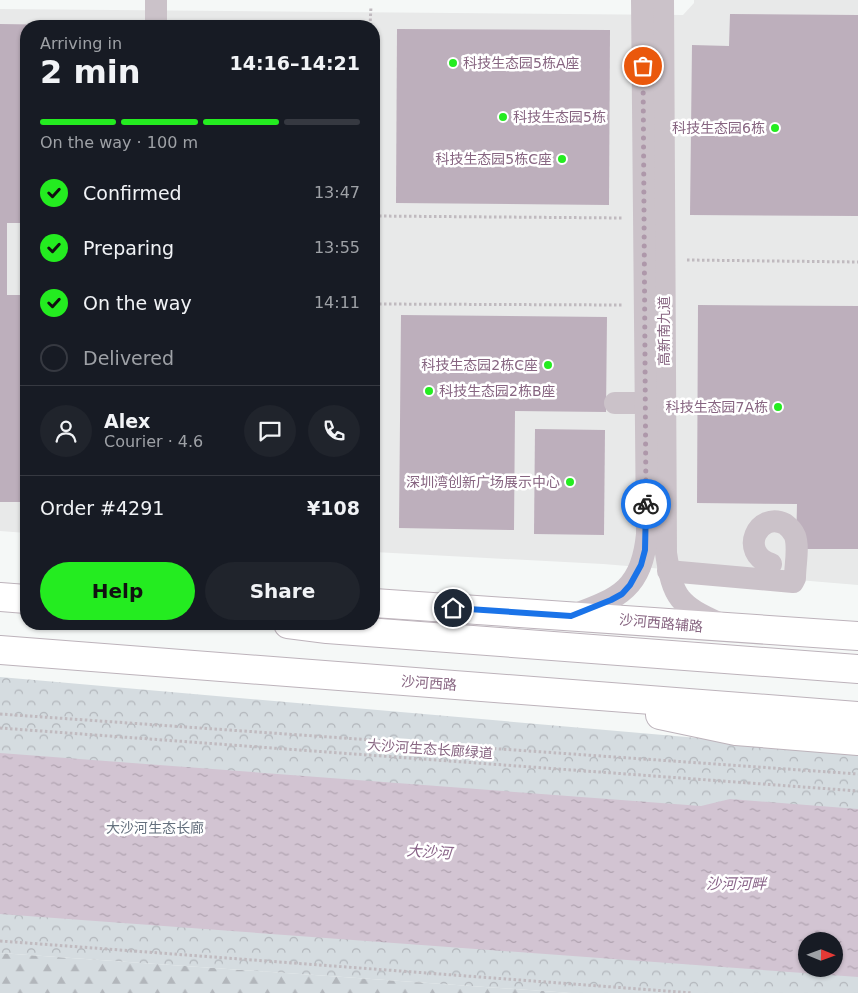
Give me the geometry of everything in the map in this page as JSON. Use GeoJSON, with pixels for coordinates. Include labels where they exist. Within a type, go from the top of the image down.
{"type":"FeatureCollection","features":[{"type":"Feature","properties":{"kind":"main road"},"geometry":{"type":"LineString","coordinates":[[0,597],[20,599]]}},
{"type":"Feature","properties":{"kind":"main road","name":"沙河西路辅路"},"geometry":{"type":"LineString","coordinates":[[380,603],[858,636]]}},
{"type":"Feature","properties":{"kind":"main road"},"geometry":{"type":"LineString","coordinates":[[340,630],[858,669]]}},
{"type":"Feature","properties":{"kind":"main road","name":"沙河西路"},"geometry":{"type":"LineString","coordinates":[[0,650],[858,716]]}},
{"type":"Feature","properties":{"kind":"main road"},"geometry":{"type":"LineString","coordinates":[[556,693],[598,700],[736,731],[858,741]]}},
{"type":"Feature","properties":{"kind":"street"},"geometry":{"type":"LineString","coordinates":[[156,0],[156,20]]}},
{"type":"Feature","properties":{"kind":"street","name":"高新南九道"},"geometry":{"type":"LineString","coordinates":[[571,616],[600,606],[622,594],[630,585],[641,565],[647,534],[642,0]]}},
{"type":"Feature","properties":{"kind":"street","name":"高新南九道"},"geometry":{"type":"LineString","coordinates":[[663,0],[666,554],[670,580],[678,598],[687,607],[731,628]]}},
{"type":"Feature","properties":{"kind":"street"},"geometry":{"type":"LineString","coordinates":[[615,403],[646,403]]}},
{"type":"Feature","properties":{"kind":"street"},"geometry":{"type":"LineString","coordinates":[[668,571],[793,582],[795,578],[795,537],[787,525],[780,522],[766,524],[756,534],[754,540],[756,553],[760,558],[771,564]]}},
{"type":"Feature","properties":{"kind":"path"},"geometry":{"type":"LineString","coordinates":[[370,6],[370,20]]}},
{"type":"Feature","properties":{"kind":"path"},"geometry":{"type":"LineString","coordinates":[[380,216],[624,218]]}},
{"type":"Feature","properties":{"kind":"path"},"geometry":{"type":"LineString","coordinates":[[687,260],[858,262]]}},
{"type":"Feature","properties":{"kind":"path"},"geometry":{"type":"LineString","coordinates":[[380,304],[624,305]]}},
{"type":"Feature","properties":{"kind":"path"},"geometry":{"type":"LineString","coordinates":[[0,714],[858,774]]}},
{"type":"Feature","properties":{"kind":"path","name":"大沙河生态长廊绿道"},"geometry":{"type":"LineString","coordinates":[[0,728],[858,791]]}},
{"type":"Feature","properties":{"kind":"path"},"geometry":{"type":"LineString","coordinates":[[0,941],[693,993]]}},
{"type":"Feature","properties":{"kind":"shaded area"},"geometry":{"type":"Polygon","coordinates":[[[694,0],[858,0],[858,585],[603,564],[380,552],[380,20],[20,20],[20,533],[0,531],[0,9],[683,15],[694,3],[694,0]]]}},
{"type":"Feature","properties":{"kind":"green space","name":"沙河河畔"},"geometry":{"type":"Polygon","coordinates":[[[0,677],[858,752],[858,993],[571,993],[0,953],[0,677]]]}},
{"type":"Feature","properties":{"kind":"green space"},"geometry":{"type":"Polygon","coordinates":[[[0,953],[571,993],[0,993],[0,953]]]}},
{"type":"Feature","properties":{"kind":"water","name":"沙河河畔"},"geometry":{"type":"Polygon","coordinates":[[[0,753],[701,806],[730,799],[858,809],[858,977],[843,976],[843,932],[798,932],[798,973],[0,914],[0,753]]]}},
{"type":"Feature","properties":{"kind":"building","name":"科技生态园6栋"},"geometry":{"type":"Polygon","coordinates":[[[730,14],[858,15],[858,216],[690,215],[692,45],[729,46],[730,14]]]}},
{"type":"Feature","properties":{"kind":"building"},"geometry":{"type":"Polygon","coordinates":[[[0,24],[20,24],[20,223],[7,223],[7,295],[20,295],[20,502],[0,502],[0,24]]]}},
{"type":"Feature","properties":{"kind":"building","name":"科技生态园5栋"},"geometry":{"type":"Polygon","coordinates":[[[397,29],[610,30],[609,205],[396,203],[397,29]]]}},
{"type":"Feature","properties":{"kind":"building","name":"科技生态园7A栋"},"geometry":{"type":"Polygon","coordinates":[[[698,305],[858,306],[858,549],[796,549],[797,504],[697,503],[698,305]]]}},
{"type":"Feature","properties":{"kind":"building"},"geometry":{"type":"Polygon","coordinates":[[[401,315],[607,317],[606,412],[515,411],[514,530],[399,528],[401,315]]]}},
{"type":"Feature","properties":{"kind":"building","name":"深圳湾创新广场展示中心"},"geometry":{"type":"Polygon","coordinates":[[[535,429],[605,430],[604,535],[534,534],[535,429]]]}},
{"type":"Feature","properties":{"kind":"way so far"},"geometry":{"type":"LineString","coordinates":[[643,66],[646,504]]}},
{"type":"Feature","properties":{"kind":"place","name":"科技生态园5栋A座"},"geometry":{"type":"Point","coordinates":[453,63]}},
{"type":"Feature","properties":{"kind":"place","name":"科技生态园5栋"},"geometry":{"type":"Point","coordinates":[503,117]}},
{"type":"Feature","properties":{"kind":"place","name":"科技生态园6栋"},"geometry":{"type":"Point","coordinates":[775,128]}},
{"type":"Feature","properties":{"kind":"place","name":"科技生态园5栋C座"},"geometry":{"type":"Point","coordinates":[562,159]}},
{"type":"Feature","properties":{"kind":"place","name":"科技生态园2栋C座"},"geometry":{"type":"Point","coordinates":[548,365]}},
{"type":"Feature","properties":{"kind":"place","name":"科技生态园2栋B座"},"geometry":{"type":"Point","coordinates":[429,391]}},
{"type":"Feature","properties":{"kind":"place","name":"科技生态园7A栋"},"geometry":{"type":"Point","coordinates":[778,407]}},
{"type":"Feature","properties":{"kind":"place","name":"深圳湾创新广场展示中心"},"geometry":{"type":"Point","coordinates":[570,482]}},
{"type":"Feature","properties":{"kind":"route"},"geometry":{"type":"LineString","coordinates":[[453,608],[571,616],[600,606],[622,594],[630,585],[641,565],[647,534],[646,504]]}},
{"type":"Feature","properties":{"kind":"park label","name":"大沙河生态长廊"},"geometry":{"type":"Point","coordinates":[155,828]}},
{"type":"Feature","properties":{"kind":"water label","name":"大沙河"},"geometry":{"type":"Point","coordinates":[429,852]}}]}
